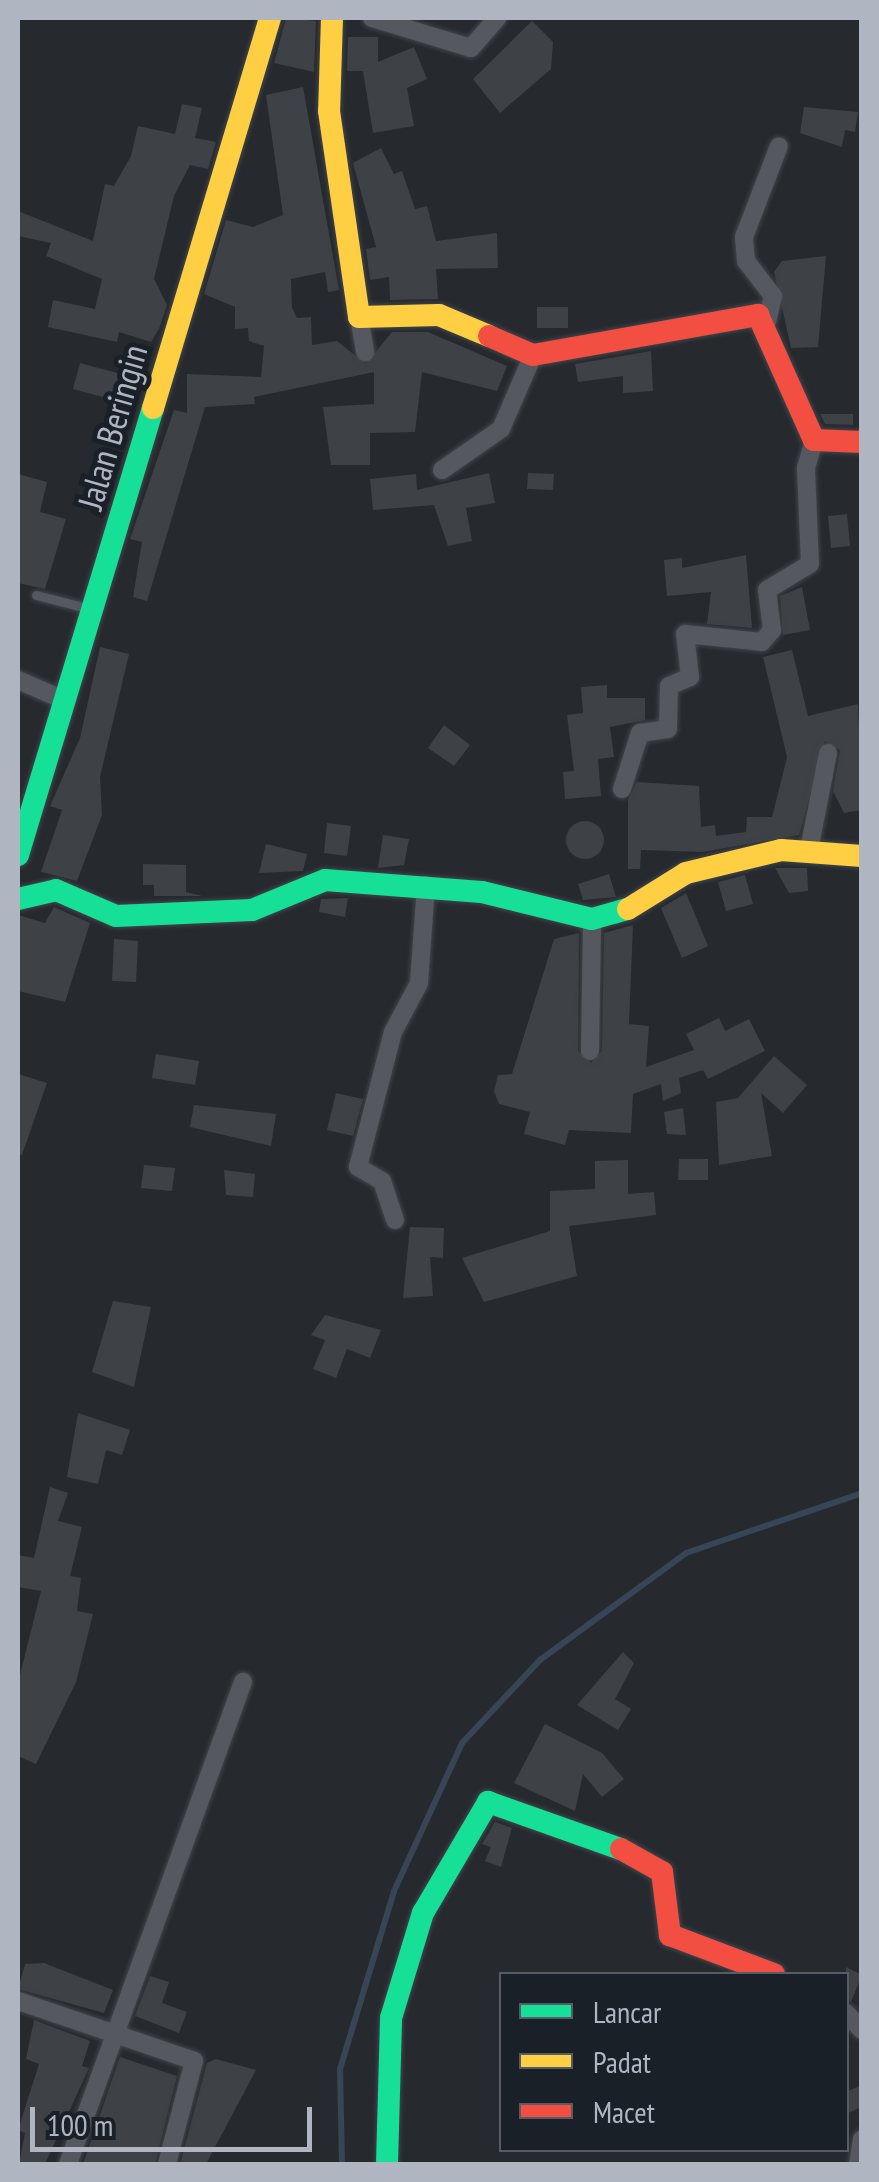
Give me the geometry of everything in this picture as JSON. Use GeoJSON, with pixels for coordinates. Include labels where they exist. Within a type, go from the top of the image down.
{"type":"FeatureCollection","features":[{"type":"Feature","properties":{"kind":"street","name":"Jalan Beringin"},"geometry":{"type":"LineString","coordinates":[[18,854],[95,610],[270,18]]}},
{"type":"Feature","properties":{"kind":"street"},"geometry":{"type":"LineString","coordinates":[[332,18],[330,111],[365,352]]}},
{"type":"Feature","properties":{"kind":"street"},"geometry":{"type":"LineString","coordinates":[[372,18],[471,48],[497,18]]}},
{"type":"Feature","properties":{"kind":"street"},"geometry":{"type":"LineString","coordinates":[[622,788],[637,738],[665,732],[668,686],[690,677],[685,634],[762,642],[772,630],[767,590],[810,564],[806,468],[814,440],[767,322],[773,296],[746,261],[744,238],[779,146]]}},
{"type":"Feature","properties":{"kind":"street"},"geometry":{"type":"LineString","coordinates":[[359,317],[438,314],[533,355],[648,342],[748,315],[767,322]]}},
{"type":"Feature","properties":{"kind":"street"},"geometry":{"type":"LineString","coordinates":[[442,470],[501,429],[533,355]]}},
{"type":"Feature","properties":{"kind":"street"},"geometry":{"type":"LineString","coordinates":[[814,440],[862,442]]}},
{"type":"Feature","properties":{"kind":"street"},"geometry":{"type":"LineString","coordinates":[[18,680],[66,702]]}},
{"type":"Feature","properties":{"kind":"street"},"geometry":{"type":"LineString","coordinates":[[809,850],[828,754]]}},
{"type":"Feature","properties":{"kind":"street"},"geometry":{"type":"LineString","coordinates":[[18,899],[56,890],[116,916],[252,910],[308,880],[426,885],[592,919],[620,914],[686,873],[809,850],[862,856]]}},
{"type":"Feature","properties":{"kind":"street"},"geometry":{"type":"LineString","coordinates":[[395,1220],[382,1181],[358,1167],[393,1032],[419,983],[426,885]]}},
{"type":"Feature","properties":{"kind":"street"},"geometry":{"type":"LineString","coordinates":[[590,1051],[592,919]]}},
{"type":"Feature","properties":{"kind":"street"},"geometry":{"type":"LineString","coordinates":[[68,2164],[242,1682]]}},
{"type":"Feature","properties":{"kind":"street"},"geometry":{"type":"LineString","coordinates":[[387,2164],[390,2018],[423,1913],[488,1802],[648,1858],[662,1872],[670,1936],[769,1972]]}},
{"type":"Feature","properties":{"kind":"street"},"geometry":{"type":"LineString","coordinates":[[18,2000],[114,2032],[196,2068],[167,2164]]}},
{"type":"Feature","properties":{"kind":"street"},"geometry":{"type":"LineString","coordinates":[[858,2164],[862,2139]]}},
{"type":"Feature","properties":{"kind":"lane"},"geometry":{"type":"LineString","coordinates":[[36,595],[95,610]]}},
{"type":"Feature","properties":{"kind":"building"},"geometry":{"type":"Polygon","coordinates":[[[286,18],[316,21],[314,72],[274,63],[286,18]]]}},
{"type":"Feature","properties":{"kind":"building"},"geometry":{"type":"Polygon","coordinates":[[[532,21],[553,42],[551,69],[500,113],[473,79],[532,21]]]}},
{"type":"Feature","properties":{"kind":"building"},"geometry":{"type":"Polygon","coordinates":[[[348,37],[378,37],[378,62],[414,47],[427,79],[407,88],[414,126],[373,133],[363,71],[347,71],[348,37]]]}},
{"type":"Feature","properties":{"kind":"building"},"geometry":{"type":"Polygon","coordinates":[[[303,87],[339,290],[328,292],[325,272],[291,279],[292,308],[297,318],[311,317],[312,345],[337,341],[366,364],[392,332],[428,332],[507,366],[497,391],[422,372],[415,432],[370,433],[370,465],[331,465],[323,407],[374,404],[374,372],[254,397],[255,404],[205,407],[147,601],[133,597],[142,542],[130,539],[174,410],[187,413],[187,374],[261,377],[264,346],[249,341],[248,328],[235,329],[235,307],[204,294],[226,220],[253,227],[283,215],[266,95],[303,87]]]}},
{"type":"Feature","properties":{"kind":"building"},"geometry":{"type":"Polygon","coordinates":[[[182,104],[202,108],[195,138],[216,142],[208,169],[190,165],[174,196],[154,279],[167,305],[159,329],[151,342],[119,332],[117,342],[48,327],[53,300],[95,309],[102,279],[46,256],[51,243],[18,236],[18,211],[93,241],[105,184],[114,186],[131,156],[138,126],[175,134],[182,104]]]}},
{"type":"Feature","properties":{"kind":"building"},"geometry":{"type":"Polygon","coordinates":[[[804,107],[858,112],[855,132],[845,130],[842,147],[800,133],[804,107]]]}},
{"type":"Feature","properties":{"kind":"building"},"geometry":{"type":"Polygon","coordinates":[[[381,148],[394,174],[402,171],[415,209],[427,206],[436,241],[497,233],[498,268],[436,269],[438,299],[390,300],[389,277],[370,280],[366,249],[376,247],[353,163],[381,148]]]}},
{"type":"Feature","properties":{"kind":"building"},"geometry":{"type":"Polygon","coordinates":[[[826,256],[818,347],[791,348],[774,272],[782,261],[826,256]]]}},
{"type":"Feature","properties":{"kind":"building"},"geometry":{"type":"Polygon","coordinates":[[[537,307],[568,307],[568,328],[537,328],[537,307]]]}},
{"type":"Feature","properties":{"kind":"building"},"geometry":{"type":"Polygon","coordinates":[[[651,351],[653,391],[623,393],[623,376],[578,382],[575,364],[651,351]]]}},
{"type":"Feature","properties":{"kind":"building"},"geometry":{"type":"Polygon","coordinates":[[[80,363],[121,374],[114,400],[73,389],[80,363]]]}},
{"type":"Feature","properties":{"kind":"building"},"geometry":{"type":"Polygon","coordinates":[[[820,414],[853,414],[853,425],[825,424],[820,414]]]}},
{"type":"Feature","properties":{"kind":"building"},"geometry":{"type":"Polygon","coordinates":[[[489,473],[495,503],[466,508],[472,541],[448,546],[434,505],[373,510],[370,479],[416,474],[417,490],[489,473]]]}},
{"type":"Feature","properties":{"kind":"building"},"geometry":{"type":"Polygon","coordinates":[[[528,473],[554,474],[553,490],[527,489],[528,473]]]}},
{"type":"Feature","properties":{"kind":"building"},"geometry":{"type":"Polygon","coordinates":[[[18,474],[47,482],[40,512],[66,519],[45,589],[18,583],[18,474]]]}},
{"type":"Feature","properties":{"kind":"building"},"geometry":{"type":"Polygon","coordinates":[[[847,514],[850,546],[831,548],[828,516],[847,514]]]}},
{"type":"Feature","properties":{"kind":"building"},"geometry":{"type":"Polygon","coordinates":[[[746,555],[752,628],[707,624],[711,592],[667,596],[664,560],[682,558],[682,568],[746,555]]]}},
{"type":"Feature","properties":{"kind":"building"},"geometry":{"type":"Polygon","coordinates":[[[802,587],[810,630],[783,635],[780,596],[802,587]]]}},
{"type":"Feature","properties":{"kind":"building"},"geometry":{"type":"Polygon","coordinates":[[[100,647],[129,654],[100,777],[102,815],[77,881],[41,872],[62,810],[50,806],[80,738],[100,647]]]}},
{"type":"Feature","properties":{"kind":"building"},"geometry":{"type":"Polygon","coordinates":[[[792,650],[808,716],[858,704],[862,810],[844,813],[833,791],[840,750],[825,741],[799,835],[702,852],[641,850],[640,869],[628,869],[628,800],[637,782],[699,786],[701,827],[715,825],[716,836],[746,832],[747,817],[772,817],[787,757],[763,657],[792,650]]]}},
{"type":"Feature","properties":{"kind":"building"},"geometry":{"type":"Polygon","coordinates":[[[607,685],[607,698],[645,698],[645,720],[610,727],[614,757],[598,759],[601,796],[565,799],[563,772],[574,771],[567,715],[583,713],[581,687],[607,685]]]}},
{"type":"Feature","properties":{"kind":"building"},"geometry":{"type":"Polygon","coordinates":[[[444,725],[470,745],[454,766],[428,748],[444,725]]]}},
{"type":"Feature","properties":{"kind":"building"},"geometry":{"type":"Polygon","coordinates":[[[585,821],[598,827],[604,840],[598,853],[585,859],[572,853],[566,840],[572,827],[585,821]]]}},
{"type":"Feature","properties":{"kind":"building"},"geometry":{"type":"Polygon","coordinates":[[[327,823],[351,826],[347,856],[324,853],[327,823]]]}},
{"type":"Feature","properties":{"kind":"building"},"geometry":{"type":"Polygon","coordinates":[[[383,835],[409,839],[404,865],[378,868],[383,835]]]}},
{"type":"Feature","properties":{"kind":"building"},"geometry":{"type":"Polygon","coordinates":[[[266,844],[307,854],[303,871],[259,873],[266,844]]]}},
{"type":"Feature","properties":{"kind":"building"},"geometry":{"type":"Polygon","coordinates":[[[143,864],[186,865],[186,892],[202,896],[154,896],[154,885],[143,885],[143,864]]]}},
{"type":"Feature","properties":{"kind":"building"},"geometry":{"type":"Polygon","coordinates":[[[775,868],[807,868],[808,891],[789,893],[775,868]]]}},
{"type":"Feature","properties":{"kind":"building"},"geometry":{"type":"Polygon","coordinates":[[[609,874],[616,897],[583,900],[578,884],[609,874]]]}},
{"type":"Feature","properties":{"kind":"building"},"geometry":{"type":"Polygon","coordinates":[[[745,875],[753,904],[726,911],[718,882],[745,875]]]}},
{"type":"Feature","properties":{"kind":"building"},"geometry":{"type":"Polygon","coordinates":[[[686,893],[708,946],[682,958],[661,908],[686,893]]]}},
{"type":"Feature","properties":{"kind":"building"},"geometry":{"type":"Polygon","coordinates":[[[348,898],[345,917],[319,912],[321,899],[348,898]]]}},
{"type":"Feature","properties":{"kind":"building"},"geometry":{"type":"Polygon","coordinates":[[[54,907],[90,923],[65,1002],[18,991],[18,915],[45,923],[54,907]]]}},
{"type":"Feature","properties":{"kind":"building"},"geometry":{"type":"Polygon","coordinates":[[[633,925],[629,1024],[649,1026],[646,1067],[694,1050],[686,1034],[719,1018],[725,1031],[749,1019],[765,1051],[708,1079],[703,1070],[679,1078],[681,1093],[663,1101],[661,1084],[633,1094],[631,1133],[569,1130],[565,1145],[524,1134],[530,1112],[499,1104],[494,1091],[498,1075],[512,1074],[554,939],[579,933],[578,1051],[591,1063],[602,1051],[604,933],[633,925]]]}},
{"type":"Feature","properties":{"kind":"building"},"geometry":{"type":"Polygon","coordinates":[[[114,939],[138,941],[136,982],[112,981],[114,939]]]}},
{"type":"Feature","properties":{"kind":"building"},"geometry":{"type":"Polygon","coordinates":[[[156,1054],[199,1061],[195,1085],[152,1078],[156,1054]]]}},
{"type":"Feature","properties":{"kind":"building"},"geometry":{"type":"Polygon","coordinates":[[[774,1056],[807,1085],[783,1113],[761,1093],[772,1156],[719,1165],[716,1102],[738,1098],[774,1056]]]}},
{"type":"Feature","properties":{"kind":"building"},"geometry":{"type":"Polygon","coordinates":[[[18,1074],[47,1083],[22,1155],[18,1154],[18,1074]]]}},
{"type":"Feature","properties":{"kind":"building"},"geometry":{"type":"Polygon","coordinates":[[[336,1093],[363,1099],[353,1136],[327,1130],[336,1093]]]}},
{"type":"Feature","properties":{"kind":"building"},"geometry":{"type":"Polygon","coordinates":[[[194,1105],[276,1114],[271,1146],[190,1127],[194,1105]]]}},
{"type":"Feature","properties":{"kind":"building"},"geometry":{"type":"Polygon","coordinates":[[[683,1108],[686,1135],[667,1134],[664,1112],[683,1108]]]}},
{"type":"Feature","properties":{"kind":"building"},"geometry":{"type":"Polygon","coordinates":[[[679,1159],[708,1159],[708,1180],[678,1180],[679,1159]]]}},
{"type":"Feature","properties":{"kind":"building"},"geometry":{"type":"Polygon","coordinates":[[[628,1160],[628,1194],[654,1192],[656,1215],[569,1226],[577,1276],[484,1302],[462,1258],[550,1231],[550,1191],[595,1189],[595,1161],[628,1160]]]}},
{"type":"Feature","properties":{"kind":"building"},"geometry":{"type":"Polygon","coordinates":[[[144,1165],[175,1168],[172,1191],[141,1188],[144,1165]]]}},
{"type":"Feature","properties":{"kind":"building"},"geometry":{"type":"Polygon","coordinates":[[[224,1170],[255,1174],[253,1197],[226,1195],[224,1170]]]}},
{"type":"Feature","properties":{"kind":"building"},"geometry":{"type":"Polygon","coordinates":[[[410,1227],[444,1228],[443,1258],[430,1257],[433,1296],[403,1298],[410,1227]]]}},
{"type":"Feature","properties":{"kind":"building"},"geometry":{"type":"Polygon","coordinates":[[[113,1301],[151,1307],[134,1387],[92,1372],[113,1301]]]}},
{"type":"Feature","properties":{"kind":"building"},"geometry":{"type":"Polygon","coordinates":[[[325,1315],[381,1330],[370,1358],[347,1349],[336,1378],[313,1369],[325,1340],[311,1335],[325,1315]]]}},
{"type":"Feature","properties":{"kind":"building"},"geometry":{"type":"Polygon","coordinates":[[[78,1413],[130,1430],[122,1455],[106,1450],[98,1484],[67,1477],[78,1413]]]}},
{"type":"Feature","properties":{"kind":"building"},"geometry":{"type":"Polygon","coordinates":[[[50,1487],[68,1493],[58,1521],[82,1527],[70,1576],[81,1578],[77,1611],[93,1614],[76,1682],[36,1764],[18,1756],[18,1683],[41,1591],[18,1587],[18,1555],[34,1558],[50,1487]]]}},
{"type":"Feature","properties":{"kind":"building"},"geometry":{"type":"Polygon","coordinates":[[[623,1652],[634,1663],[615,1699],[631,1709],[618,1730],[577,1705],[623,1652]]]}},
{"type":"Feature","properties":{"kind":"building"},"geometry":{"type":"Polygon","coordinates":[[[545,1724],[602,1753],[624,1779],[602,1797],[583,1774],[575,1811],[514,1783],[545,1724]]]}},
{"type":"Feature","properties":{"kind":"building"},"geometry":{"type":"Polygon","coordinates":[[[495,1822],[512,1828],[501,1867],[485,1861],[491,1847],[482,1844],[495,1822]]]}},
{"type":"Feature","properties":{"kind":"building"},"geometry":{"type":"Polygon","coordinates":[[[44,1963],[113,1990],[104,2013],[18,1989],[25,1964],[44,1963]]]}},
{"type":"Feature","properties":{"kind":"building"},"geometry":{"type":"Polygon","coordinates":[[[846,1967],[862,1975],[851,2002],[849,1972],[846,1967]]]}},
{"type":"Feature","properties":{"kind":"building"},"geometry":{"type":"Polygon","coordinates":[[[150,1976],[169,1982],[162,2003],[187,2012],[179,2033],[135,2016],[150,1976]]]}},
{"type":"Feature","properties":{"kind":"building"},"geometry":{"type":"Polygon","coordinates":[[[34,2020],[90,2041],[82,2066],[89,2068],[45,2164],[19,2164],[25,2133],[18,2130],[39,2064],[26,2059],[34,2020]]]}},
{"type":"Feature","properties":{"kind":"building"},"geometry":{"type":"Polygon","coordinates":[[[120,2057],[177,2076],[155,2164],[83,2164],[120,2057]]]}},
{"type":"Feature","properties":{"kind":"building"},"geometry":{"type":"Polygon","coordinates":[[[216,2059],[256,2070],[206,2164],[180,2164],[207,2063],[216,2059]]]}},
{"type":"Feature","properties":{"kind":"building"},"geometry":{"type":"Polygon","coordinates":[[[862,2085],[862,2107],[849,2113],[849,2091],[862,2085]]]}},
{"type":"Feature","properties":{"kind":"waterway"},"geometry":{"type":"LineString","coordinates":[[342,2164],[340,2069],[394,1891],[462,1743],[540,1660],[686,1553],[862,1493]]}},
{"type":"Feature","properties":{"kind":"traffic: fast"},"geometry":{"type":"LineString","coordinates":[[18,855],[153,408]]}},
{"type":"Feature","properties":{"kind":"traffic: fast"},"geometry":{"type":"LineString","coordinates":[[18,899],[56,890],[116,916],[252,910],[325,880],[482,892],[592,919],[628,909]]}},
{"type":"Feature","properties":{"kind":"traffic: fast"},"geometry":{"type":"LineString","coordinates":[[387,2164],[391,2018],[423,1913],[488,1802],[621,1849]]}},
{"type":"Feature","properties":{"kind":"traffic: slow"},"geometry":{"type":"LineString","coordinates":[[153,408],[270,18]]}},
{"type":"Feature","properties":{"kind":"traffic: slow"},"geometry":{"type":"LineString","coordinates":[[332,18],[329,111],[359,317],[439,315],[489,336]]}},
{"type":"Feature","properties":{"kind":"traffic: slow"},"geometry":{"type":"LineString","coordinates":[[628,909],[686,873],[781,850],[862,856]]}},
{"type":"Feature","properties":{"kind":"traffic: jam"},"geometry":{"type":"LineString","coordinates":[[489,336],[533,355],[758,315],[814,440],[862,442]]}},
{"type":"Feature","properties":{"kind":"traffic: jam"},"geometry":{"type":"LineString","coordinates":[[621,1849],[662,1872],[670,1935],[769,1972]]}}]}
